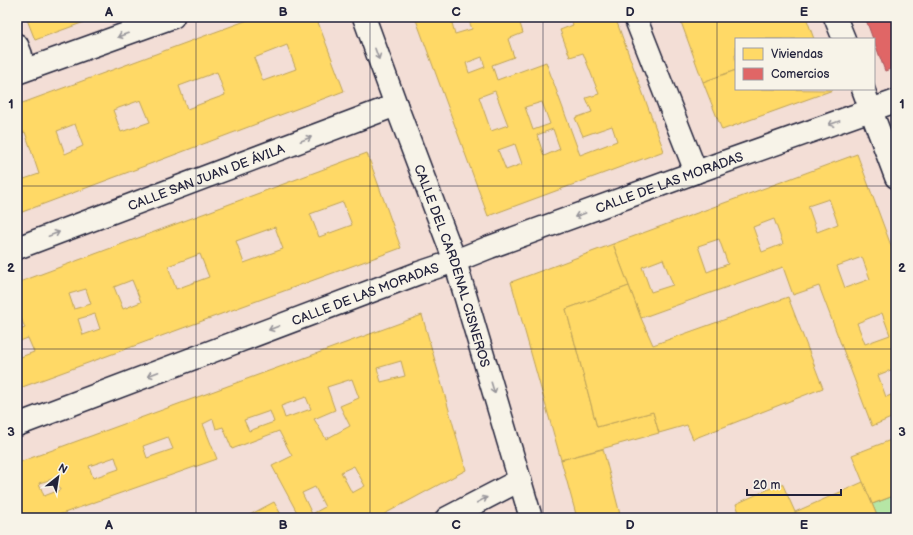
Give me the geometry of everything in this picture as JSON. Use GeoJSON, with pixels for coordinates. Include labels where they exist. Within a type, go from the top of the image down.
{"type":"FeatureCollection","features":[{"type":"Feature","properties":{"kind":"street","name":"CALLE DEL CARDENAL CISNEROS"},"geometry":{"type":"LineString","coordinates":[[364,17],[455,261],[531,518]]}},
{"type":"Feature","properties":{"kind":"street"},"geometry":{"type":"LineString","coordinates":[[635,17],[696,172]]}},
{"type":"Feature","properties":{"kind":"street"},"geometry":{"type":"LineString","coordinates":[[835,17],[844,38]]}},
{"type":"Feature","properties":{"kind":"street"},"geometry":{"type":"LineString","coordinates":[[18,58],[164,18]]}},
{"type":"Feature","properties":{"kind":"street"},"geometry":{"type":"LineString","coordinates":[[863,90],[896,177]]}},
{"type":"Feature","properties":{"kind":"street","name":"CALLE DE LAS MORADAS"},"geometry":{"type":"LineString","coordinates":[[17,425],[419,273],[896,101]]}},
{"type":"Feature","properties":{"kind":"street","name":"CALLE SAN JUAN DE ÁVILA"},"geometry":{"type":"LineString","coordinates":[[17,248],[396,105]]}},
{"type":"Feature","properties":{"kind":"street"},"geometry":{"type":"LineString","coordinates":[[447,518],[520,480]]}},
{"type":"Feature","properties":{"kind":"green space"},"geometry":{"type":"Polygon","coordinates":[[[896,495],[896,518],[878,518],[872,504],[896,495]]]}},
{"type":"Feature","properties":{"kind":"building: Viviendas"},"geometry":{"type":"Polygon","coordinates":[[[26,17],[98,17],[35,40],[26,17]]]}},
{"type":"Feature","properties":{"kind":"building: Viviendas"},"geometry":{"type":"Polygon","coordinates":[[[256,17],[316,17],[344,91],[17,214],[17,170],[21,180],[39,174],[25,132],[17,135],[17,105],[256,17]],[[287,45],[254,58],[263,81],[296,69],[287,45]],[[217,72],[179,86],[187,109],[225,95],[217,72]],[[141,100],[113,110],[121,132],[150,122],[141,100]],[[75,124],[57,131],[65,154],[83,146],[75,124]]]}},
{"type":"Feature","properties":{"kind":"building: Viviendas"},"geometry":{"type":"Polygon","coordinates":[[[415,17],[518,17],[523,33],[508,39],[514,57],[492,65],[497,80],[546,62],[580,155],[617,141],[612,126],[583,136],[575,118],[592,112],[586,98],[599,94],[583,53],[570,57],[560,30],[573,25],[570,17],[615,17],[664,151],[488,216],[415,17]],[[468,18],[452,23],[455,34],[472,29],[468,18]],[[482,57],[466,63],[469,73],[485,67],[482,57]],[[495,91],[479,97],[491,131],[508,125],[495,91]],[[542,102],[525,107],[533,130],[550,124],[542,102]],[[553,129],[537,135],[544,156],[560,149],[553,129]],[[515,144],[498,150],[506,170],[522,164],[515,144]]]}},
{"type":"Feature","properties":{"kind":"building: Viviendas"},"geometry":{"type":"Polygon","coordinates":[[[679,17],[694,17],[681,22],[679,17]]]}},
{"type":"Feature","properties":{"kind":"building: Viviendas"},"geometry":{"type":"Polygon","coordinates":[[[694,17],[722,17],[723,21],[735,17],[806,17],[814,38],[735,38],[735,70],[703,82],[681,22],[694,17]]]}},
{"type":"Feature","properties":{"kind":"building: Viviendas"},"geometry":{"type":"Polygon","coordinates":[[[735,70],[735,90],[833,90],[722,130],[703,82],[735,70]]]}},
{"type":"Feature","properties":{"kind":"building: Viviendas"},"geometry":{"type":"Polygon","coordinates":[[[367,153],[401,248],[17,389],[17,356],[18,358],[34,352],[28,338],[17,342],[17,331],[25,328],[19,313],[17,314],[17,283],[367,153]],[[343,202],[310,214],[319,237],[352,225],[343,202]],[[275,227],[236,241],[244,263],[283,249],[275,227]],[[200,254],[168,266],[176,289],[209,277],[200,254]],[[132,280],[114,287],[123,309],[141,302],[132,280]],[[86,289],[69,294],[74,309],[91,304],[86,289]],[[95,314],[78,319],[83,335],[100,329],[95,314]]]}},
{"type":"Feature","properties":{"kind":"building: Viviendas"},"geometry":{"type":"Polygon","coordinates":[[[857,154],[896,259],[896,368],[878,375],[886,397],[896,393],[896,416],[872,426],[819,286],[793,295],[783,267],[641,318],[613,244],[857,154]],[[829,199],[808,206],[817,232],[838,224],[829,199]],[[774,219],[753,227],[762,252],[783,244],[774,219]],[[719,239],[698,246],[707,272],[728,264],[719,239]],[[862,257],[837,266],[845,288],[870,279],[862,257]],[[663,259],[642,267],[651,292],[673,285],[663,259]],[[882,313],[857,323],[865,344],[890,335],[882,313]]]}},
{"type":"Feature","properties":{"kind":"building: Viviendas"},"geometry":{"type":"Polygon","coordinates":[[[613,244],[629,286],[566,309],[597,427],[653,412],[659,433],[561,460],[511,282],[613,244]]]}},
{"type":"Feature","properties":{"kind":"building: Viviendas"},"geometry":{"type":"Polygon","coordinates":[[[629,286],[653,345],[788,297],[823,388],[693,439],[687,425],[659,433],[653,412],[597,427],[566,309],[629,286]]]}},
{"type":"Feature","properties":{"kind":"building: Viviendas"},"geometry":{"type":"Polygon","coordinates":[[[422,315],[466,470],[377,518],[300,518],[272,466],[292,456],[279,431],[232,449],[223,427],[216,429],[213,419],[203,424],[217,459],[50,518],[17,518],[17,463],[422,315]],[[401,361],[377,368],[381,382],[405,376],[401,361]],[[352,379],[327,387],[335,410],[314,419],[326,439],[350,426],[340,406],[359,398],[352,379]],[[306,397],[281,406],[285,418],[311,409],[306,397]],[[270,411],[244,420],[249,431],[274,422],[270,411]],[[168,437],[143,446],[147,458],[173,449],[168,437]],[[115,457],[89,466],[93,478],[119,469],[115,457]],[[354,466],[341,472],[352,493],[365,486],[354,466]],[[56,478],[39,483],[44,496],[60,490],[56,478]],[[315,487],[302,493],[312,514],[325,507],[315,487]]]}},
{"type":"Feature","properties":{"kind":"building: Viviendas"},"geometry":{"type":"Polygon","coordinates":[[[896,416],[896,430],[892,418],[896,416]]]}},
{"type":"Feature","properties":{"kind":"building: Viviendas"},"geometry":{"type":"Polygon","coordinates":[[[896,438],[896,495],[872,504],[852,455],[896,438]]]}},
{"type":"Feature","properties":{"kind":"building: Viviendas"},"geometry":{"type":"Polygon","coordinates":[[[603,449],[621,518],[577,518],[561,460],[603,449]]]}},
{"type":"Feature","properties":{"kind":"building: Viviendas"},"geometry":{"type":"Polygon","coordinates":[[[863,482],[878,518],[796,518],[795,512],[863,482]]]}},
{"type":"Feature","properties":{"kind":"building: Viviendas"},"geometry":{"type":"Polygon","coordinates":[[[782,483],[795,512],[796,518],[741,518],[736,504],[782,483]]]}},
{"type":"Feature","properties":{"kind":"building: Viviendas"},"geometry":{"type":"Polygon","coordinates":[[[274,502],[283,518],[244,518],[274,502]]]}},
{"type":"Feature","properties":{"kind":"building: Comercios"},"geometry":{"type":"Polygon","coordinates":[[[865,17],[896,17],[896,67],[885,71],[875,44],[875,38],[873,38],[865,17]]]}}]}
